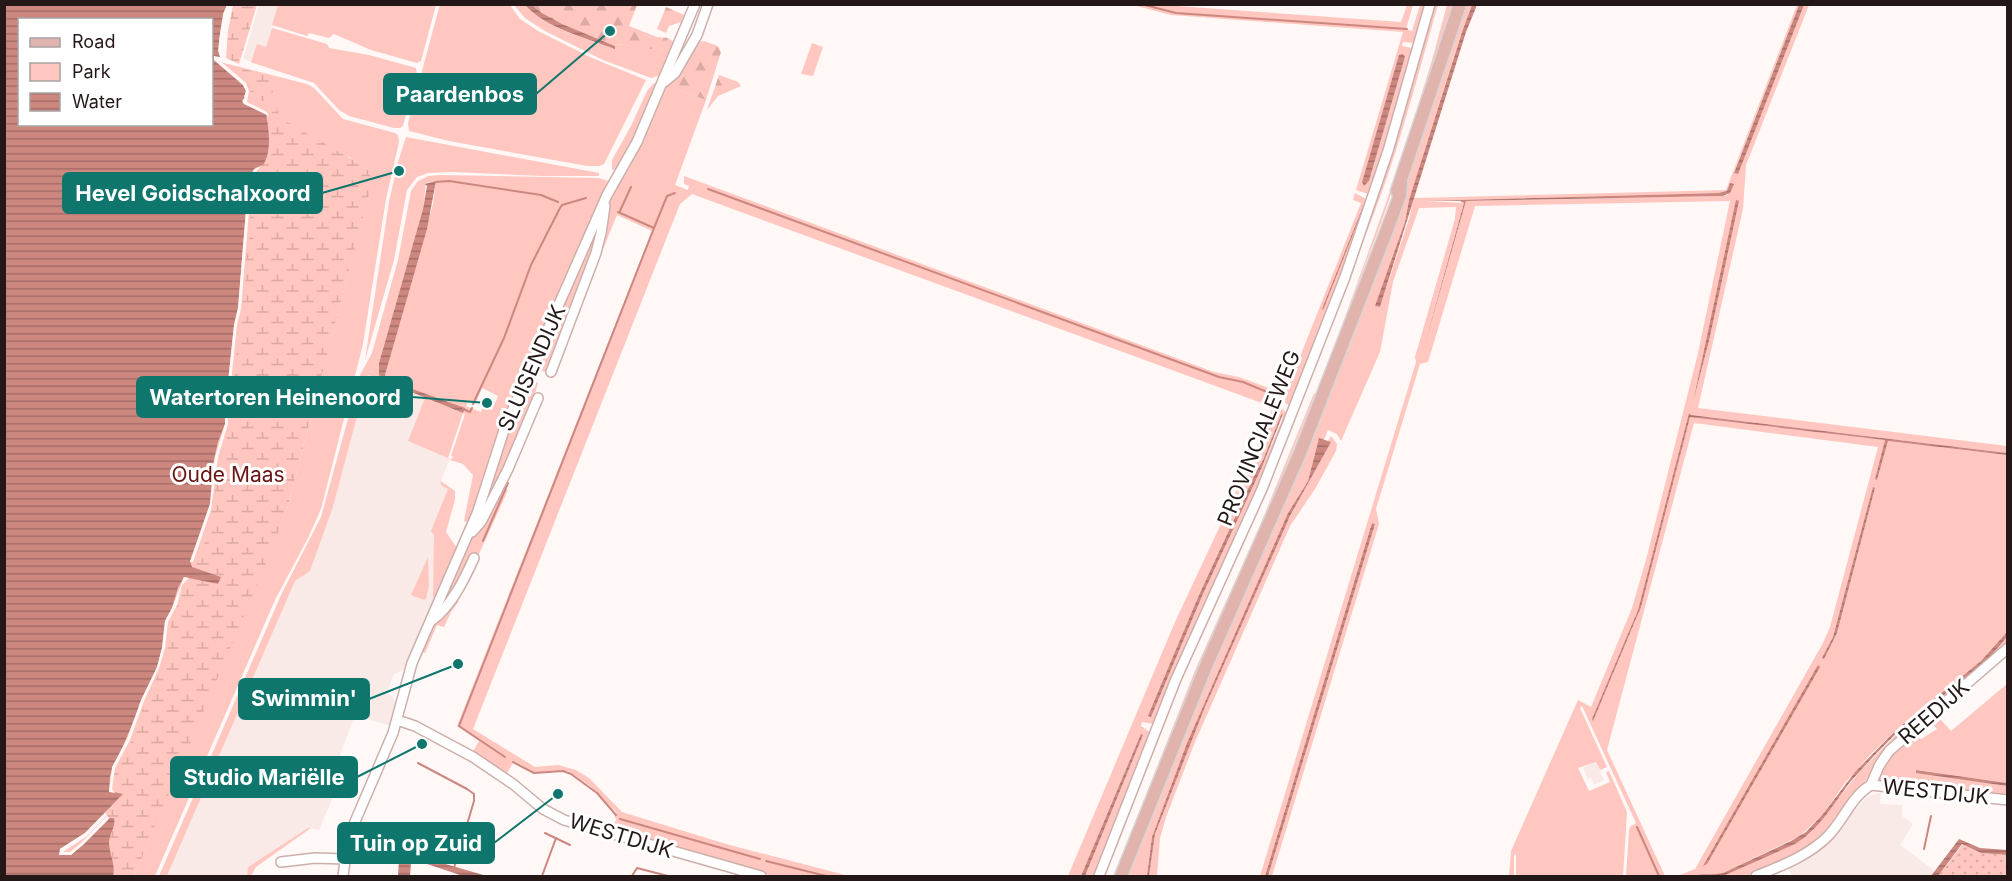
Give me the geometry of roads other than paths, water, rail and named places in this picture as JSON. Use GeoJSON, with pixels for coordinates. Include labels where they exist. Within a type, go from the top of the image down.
{"type":"FeatureCollection","features":[{"type":"Feature","properties":{"kind":"main road","name":"PROVINCIALEWEG"},"geometry":{"type":"LineString","coordinates":[[1121,876],[1181,723],[1286,482],[1401,183],[1461,4]]}},
{"type":"Feature","properties":{"kind":"street","name":"SLUISENDIJK"},"geometry":{"type":"LineString","coordinates":[[343,876],[352,829],[397,720],[406,678],[467,537],[485,491],[505,427],[604,201],[634,148],[695,4]]}},
{"type":"Feature","properties":{"kind":"street"},"geometry":{"type":"LineString","coordinates":[[662,84],[675,73],[697,35],[708,4]]}},
{"type":"Feature","properties":{"kind":"street","name":"PROVINCIALEWEG"},"geometry":{"type":"LineString","coordinates":[[1099,876],[1182,664],[1262,489],[1341,288],[1390,144],[1430,4]]}},
{"type":"Feature","properties":{"kind":"street","name":"SLUISENDIJK"},"geometry":{"type":"LineString","coordinates":[[551,372],[598,247],[604,216],[604,201]]}},
{"type":"Feature","properties":{"kind":"street","name":"SLUISENDIJK"},"geometry":{"type":"LineString","coordinates":[[467,537],[481,522],[506,473],[538,398]]}},
{"type":"Feature","properties":{"kind":"street","name":"SLUISENDIJK"},"geometry":{"type":"LineString","coordinates":[[429,622],[444,610],[474,558]]}},
{"type":"Feature","properties":{"kind":"street","name":"REEDIJK"},"geometry":{"type":"LineString","coordinates":[[1871,785],[1879,766],[1889,751],[2007,648]]}},
{"type":"Feature","properties":{"kind":"street","name":"WESTDIJK"},"geometry":{"type":"LineString","coordinates":[[397,720],[415,726],[473,757],[518,787],[543,808],[564,820],[762,876]]}},
{"type":"Feature","properties":{"kind":"street","name":"WESTDIJK"},"geometry":{"type":"LineString","coordinates":[[1756,876],[1803,855],[1817,846],[1836,826],[1859,794],[1871,785],[2007,800]]}},
{"type":"Feature","properties":{"kind":"street"},"geometry":{"type":"LineString","coordinates":[[281,862],[315,858],[345,859]]}},
{"type":"Feature","properties":{"kind":"water"},"geometry":{"type":"Polygon","coordinates":[[[5,5],[227,5],[219,45],[220,57],[214,60],[243,85],[246,98],[243,99],[243,103],[266,114],[269,140],[266,160],[263,165],[255,168],[252,174],[246,210],[225,424],[213,464],[210,504],[190,561],[192,567],[221,577],[218,584],[184,577],[165,621],[157,667],[110,776],[109,791],[123,794],[85,833],[60,849],[60,855],[71,855],[109,818],[114,818],[109,842],[114,867],[113,876],[5,876],[5,5]]]}},
{"type":"Feature","properties":{"kind":"water"},"geometry":{"type":"Polygon","coordinates":[[[525,5],[532,5],[562,24],[615,46],[615,49],[555,26],[525,5]]]}},
{"type":"Feature","properties":{"kind":"water"},"geometry":{"type":"Polygon","coordinates":[[[1472,5],[1477,5],[1466,32],[1380,307],[1375,306],[1405,222],[1409,200],[1472,5]]]}},
{"type":"Feature","properties":{"kind":"water"},"geometry":{"type":"Polygon","coordinates":[[[1799,5],[1804,5],[1738,174],[1734,173],[1799,5]]]}},
{"type":"Feature","properties":{"kind":"water"},"geometry":{"type":"Polygon","coordinates":[[[1403,54],[1405,57],[1369,181],[1364,186],[1362,182],[1399,55],[1403,54]]]}},
{"type":"Feature","properties":{"kind":"water"},"geometry":{"type":"Polygon","coordinates":[[[436,181],[427,229],[385,375],[390,381],[465,408],[463,413],[384,381],[379,375],[379,363],[423,209],[427,186],[425,184],[436,181]]]}},
{"type":"Feature","properties":{"kind":"water"},"geometry":{"type":"Polygon","coordinates":[[[1730,183],[1734,184],[1730,193],[1723,196],[1466,201],[1422,354],[1464,203],[1425,201],[1718,193],[1727,191],[1730,183]]]}},
{"type":"Feature","properties":{"kind":"water"},"geometry":{"type":"Polygon","coordinates":[[[1736,200],[1739,201],[1709,341],[1693,402],[1736,200]]]}},
{"type":"Feature","properties":{"kind":"water"},"geometry":{"type":"Polygon","coordinates":[[[1365,204],[1323,310],[1322,309],[1365,204]]]}},
{"type":"Feature","properties":{"kind":"water"},"geometry":{"type":"Polygon","coordinates":[[[1689,413],[2007,453],[2007,455],[1888,441],[1877,480],[1875,479],[1885,440],[1690,417],[1641,607],[1593,721],[1638,610],[1689,413]]]}},
{"type":"Feature","properties":{"kind":"water"},"geometry":{"type":"Polygon","coordinates":[[[1283,414],[1262,467],[1203,594],[1151,717],[1148,716],[1199,595],[1283,414]]]}},
{"type":"Feature","properties":{"kind":"water"},"geometry":{"type":"Polygon","coordinates":[[[1319,438],[1331,442],[1290,516],[1205,707],[1155,834],[1149,876],[1147,876],[1152,837],[1187,743],[1288,513],[1308,481],[1319,438]]]}},
{"type":"Feature","properties":{"kind":"water"},"geometry":{"type":"Polygon","coordinates":[[[1873,487],[1875,488],[1837,633],[1824,659],[1822,658],[1833,637],[1873,487]]]}},
{"type":"Feature","properties":{"kind":"water"},"geometry":{"type":"Polygon","coordinates":[[[1372,523],[1375,524],[1268,876],[1265,876],[1372,523]]]}},
{"type":"Feature","properties":{"kind":"water"},"geometry":{"type":"Polygon","coordinates":[[[2007,632],[2007,637],[1989,658],[1904,728],[1902,725],[1981,661],[2007,632]]]}},
{"type":"Feature","properties":{"kind":"water"},"geometry":{"type":"Polygon","coordinates":[[[1818,665],[1820,667],[1707,864],[1703,866],[1818,665]]]}},
{"type":"Feature","properties":{"kind":"water"},"geometry":{"type":"Polygon","coordinates":[[[1898,728],[1900,730],[1851,781],[1826,816],[1804,838],[1723,876],[1692,876],[1723,873],[1806,832],[1855,772],[1898,728]]]}},
{"type":"Feature","properties":{"kind":"water"},"geometry":{"type":"Polygon","coordinates":[[[1141,734],[1143,735],[1085,876],[1081,876],[1141,734]]]}},
{"type":"Feature","properties":{"kind":"water"},"geometry":{"type":"Polygon","coordinates":[[[1916,770],[2007,783],[2007,786],[1916,773],[1916,770]]]}},
{"type":"Feature","properties":{"kind":"water"},"geometry":{"type":"Polygon","coordinates":[[[1959,839],[1980,848],[2007,850],[2007,855],[1981,853],[1962,844],[1938,876],[1931,876],[1959,839]]]}},
{"type":"Feature","properties":{"kind":"water"},"geometry":{"type":"Polygon","coordinates":[[[405,848],[421,857],[487,876],[463,876],[415,860],[411,863],[410,876],[398,876],[399,860],[405,848]]]}},
{"type":"Feature","properties":{"kind":"waterway"},"geometry":{"type":"LineString","coordinates":[[1141,4],[1176,13],[1407,29]]}},
{"type":"Feature","properties":{"kind":"waterway"},"geometry":{"type":"LineString","coordinates":[[435,182],[449,181],[541,195],[558,202]]}},
{"type":"Feature","properties":{"kind":"waterway"},"geometry":{"type":"LineString","coordinates":[[620,211],[631,187]]}},
{"type":"Feature","properties":{"kind":"waterway"},"geometry":{"type":"LineString","coordinates":[[708,189],[1219,377],[1243,382],[1272,394]]}},
{"type":"Feature","properties":{"kind":"waterway"},"geometry":{"type":"LineString","coordinates":[[618,212],[654,228],[667,196],[675,193]]}},
{"type":"Feature","properties":{"kind":"waterway"},"geometry":{"type":"LineString","coordinates":[[473,404],[504,338],[531,265],[560,208],[562,205],[586,198]]}},
{"type":"Feature","properties":{"kind":"waterway"},"geometry":{"type":"LineString","coordinates":[[505,757],[459,726],[654,228]]}},
{"type":"Feature","properties":{"kind":"waterway"},"geometry":{"type":"LineString","coordinates":[[463,409],[470,412],[472,408]]}},
{"type":"Feature","properties":{"kind":"waterway"},"geometry":{"type":"LineString","coordinates":[[483,541],[508,483]]}},
{"type":"Feature","properties":{"kind":"waterway"},"geometry":{"type":"LineString","coordinates":[[513,762],[534,773],[563,771],[571,774],[597,793],[616,815]]}},
{"type":"Feature","properties":{"kind":"waterway"},"geometry":{"type":"LineString","coordinates":[[418,763],[474,794],[474,801],[454,868]]}},
{"type":"Feature","properties":{"kind":"waterway"},"geometry":{"type":"LineString","coordinates":[[1924,849],[1931,816]]}},
{"type":"Feature","properties":{"kind":"waterway"},"geometry":{"type":"LineString","coordinates":[[620,819],[760,859]]}},
{"type":"Feature","properties":{"kind":"waterway"},"geometry":{"type":"LineString","coordinates":[[1637,827],[1659,876]]}},
{"type":"Feature","properties":{"kind":"waterway"},"geometry":{"type":"LineString","coordinates":[[545,833],[570,845]]}},
{"type":"Feature","properties":{"kind":"waterway"},"geometry":{"type":"LineString","coordinates":[[542,876],[556,838]]}},
{"type":"Feature","properties":{"kind":"waterway"},"geometry":{"type":"LineString","coordinates":[[766,861],[826,876]]}},
{"type":"Feature","properties":{"kind":"waterway"},"geometry":{"type":"LineString","coordinates":[[632,876],[637,868],[668,876]]}},
{"type":"Feature","properties":{"kind":"place","name":"Paardenbos"},"geometry":{"type":"Point","coordinates":[610,31]}},
{"type":"Feature","properties":{"kind":"place","name":"Hevel Goidschalxoord"},"geometry":{"type":"Point","coordinates":[399,171]}},
{"type":"Feature","properties":{"kind":"place","name":"Watertoren Heinenoord"},"geometry":{"type":"Point","coordinates":[487,403]}},
{"type":"Feature","properties":{"kind":"place","name":"Swimmin'"},"geometry":{"type":"Point","coordinates":[458,664]}},
{"type":"Feature","properties":{"kind":"place","name":"Studio Mariëlle"},"geometry":{"type":"Point","coordinates":[422,744]}},
{"type":"Feature","properties":{"kind":"place","name":"Tuin op Zuid"},"geometry":{"type":"Point","coordinates":[558,794]}},
{"type":"Feature","properties":{"kind":"park label","name":"Oude Maas"},"geometry":{"type":"Point","coordinates":[228,475]}}]}
